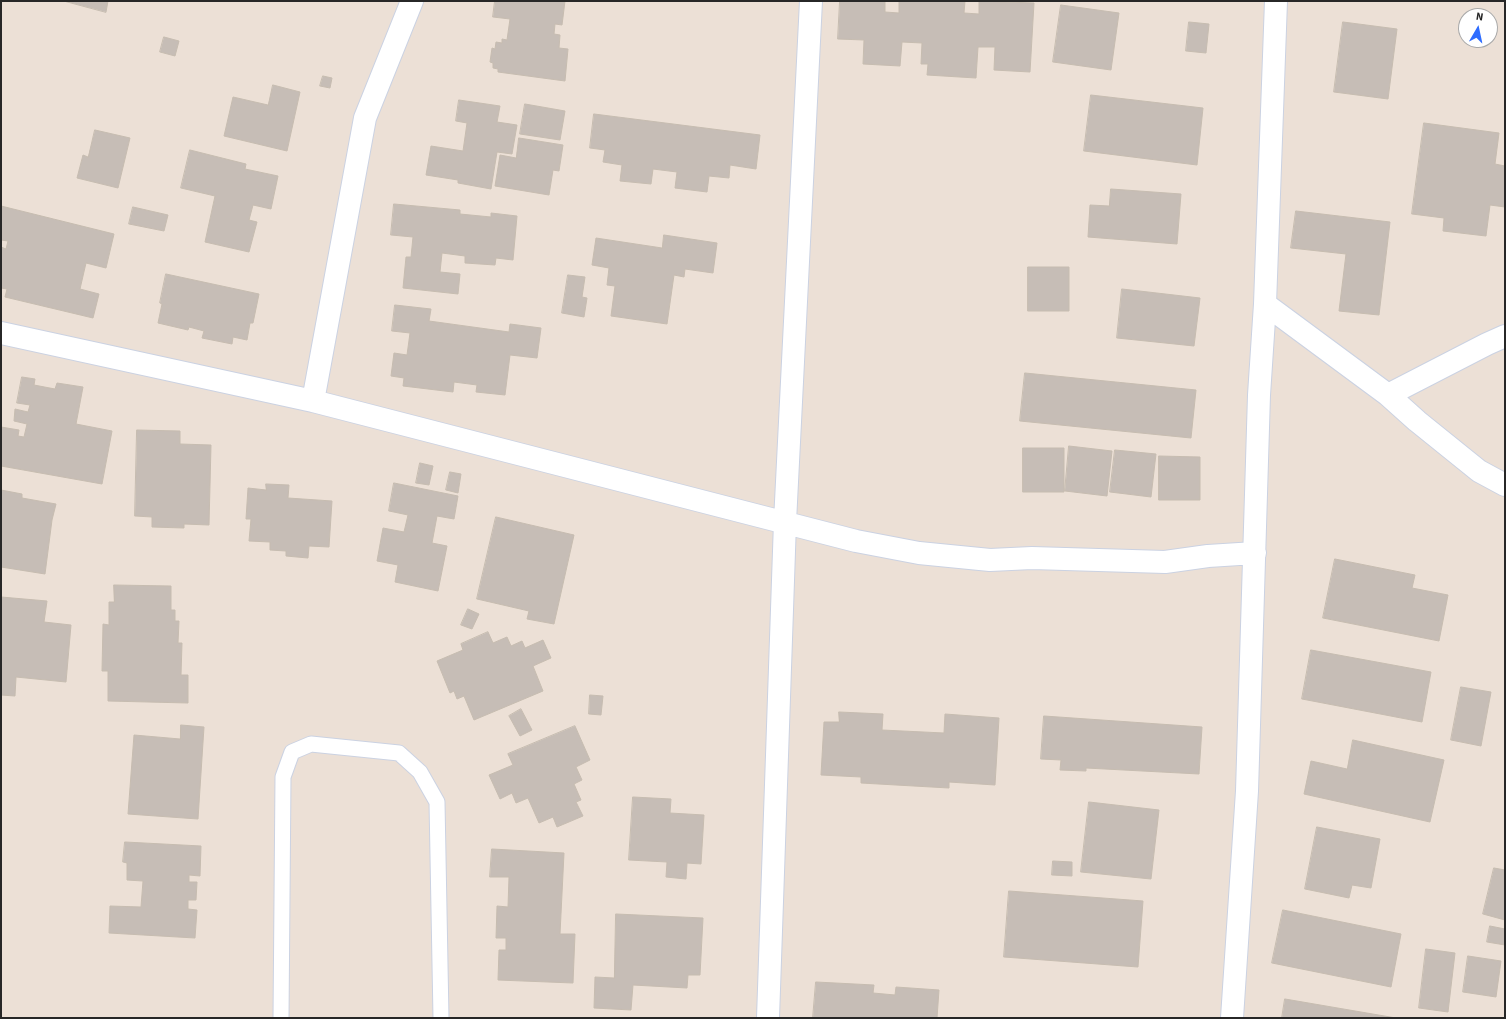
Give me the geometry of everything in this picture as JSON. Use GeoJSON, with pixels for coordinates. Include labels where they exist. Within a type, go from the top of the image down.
{"type":"FeatureCollection","features":[{"type":"Feature","properties":{"kind":"street"},"geometry":{"type":"LineString","coordinates":[[313,401],[365,118],[412,1]]}},
{"type":"Feature","properties":{"kind":"street"},"geometry":{"type":"LineString","coordinates":[[768,1018],[785,522],[811,1]]}},
{"type":"Feature","properties":{"kind":"street"},"geometry":{"type":"LineString","coordinates":[[1232,1018],[1247,791],[1260,395],[1265,304],[1276,1]]}},
{"type":"Feature","properties":{"kind":"street"},"geometry":{"type":"LineString","coordinates":[[1265,304],[1388,395],[1416,421],[1479,471],[1505,486]]}},
{"type":"Feature","properties":{"kind":"street"},"geometry":{"type":"LineString","coordinates":[[1,333],[313,401],[691,500],[785,522],[856,541],[919,553],[990,560],[1032,558],[1165,562],[1208,556],[1255,552]]}},
{"type":"Feature","properties":{"kind":"street"},"geometry":{"type":"LineString","coordinates":[[1388,395],[1505,336]]}},
{"type":"Feature","properties":{"kind":"lane"},"geometry":{"type":"LineString","coordinates":[[281,1018],[283,777],[292,752],[311,744],[399,753],[420,772],[437,802],[441,1018]]}},
{"type":"Feature","properties":{"kind":"building"},"geometry":{"type":"Polygon","coordinates":[[[64,1],[108,1],[106,12],[64,1]]]}},
{"type":"Feature","properties":{"kind":"building"},"geometry":{"type":"Polygon","coordinates":[[[495,1],[565,1],[562,25],[555,24],[554,34],[560,35],[559,48],[568,49],[565,81],[498,72],[498,69],[493,68],[493,63],[490,62],[492,48],[495,49],[496,42],[502,43],[502,39],[507,40],[510,19],[493,17],[495,1]]]}},
{"type":"Feature","properties":{"kind":"building"},"geometry":{"type":"Polygon","coordinates":[[[840,1],[885,1],[885,12],[899,13],[899,1],[965,1],[964,13],[979,14],[979,1],[1034,3],[1030,72],[994,70],[995,47],[978,47],[976,78],[927,75],[928,64],[921,64],[922,43],[902,42],[900,66],[863,64],[864,40],[838,39],[840,1]]]}},
{"type":"Feature","properties":{"kind":"building"},"geometry":{"type":"Polygon","coordinates":[[[1061,5],[1119,13],[1111,70],[1053,62],[1061,5]]]}},
{"type":"Feature","properties":{"kind":"building"},"geometry":{"type":"Polygon","coordinates":[[[1189,22],[1209,24],[1206,53],[1186,51],[1189,22]]]}},
{"type":"Feature","properties":{"kind":"building"},"geometry":{"type":"Polygon","coordinates":[[[1343,22],[1397,29],[1388,99],[1334,92],[1343,22]]]}},
{"type":"Feature","properties":{"kind":"building"},"geometry":{"type":"Polygon","coordinates":[[[164,37],[179,41],[175,56],[160,52],[164,37]]]}},
{"type":"Feature","properties":{"kind":"building"},"geometry":{"type":"Polygon","coordinates":[[[323,76],[332,78],[330,88],[320,86],[323,76]]]}},
{"type":"Feature","properties":{"kind":"building"},"geometry":{"type":"Polygon","coordinates":[[[273,85],[300,92],[287,151],[224,136],[233,97],[268,105],[273,85]]]}},
{"type":"Feature","properties":{"kind":"building"},"geometry":{"type":"Polygon","coordinates":[[[1091,95],[1203,108],[1197,165],[1084,151],[1091,95]]]}},
{"type":"Feature","properties":{"kind":"building"},"geometry":{"type":"Polygon","coordinates":[[[459,100],[500,106],[497,122],[517,125],[512,154],[497,152],[491,189],[458,183],[458,180],[426,175],[431,146],[463,151],[467,123],[456,121],[459,100]]]}},
{"type":"Feature","properties":{"kind":"building"},"geometry":{"type":"Polygon","coordinates":[[[525,104],[565,111],[560,140],[520,134],[525,104]]]}},
{"type":"Feature","properties":{"kind":"building"},"geometry":{"type":"Polygon","coordinates":[[[594,114],[760,135],[756,169],[730,165],[729,178],[709,176],[707,192],[675,188],[677,172],[653,169],[651,184],[620,181],[622,165],[603,162],[605,150],[590,148],[594,114]]]}},
{"type":"Feature","properties":{"kind":"building"},"geometry":{"type":"Polygon","coordinates":[[[1424,123],[1499,133],[1495,164],[1505,166],[1505,207],[1490,205],[1486,236],[1443,231],[1444,218],[1412,214],[1424,123]]]}},
{"type":"Feature","properties":{"kind":"building"},"geometry":{"type":"Polygon","coordinates":[[[95,130],[130,138],[118,188],[77,178],[83,155],[88,157],[95,130]]]}},
{"type":"Feature","properties":{"kind":"building"},"geometry":{"type":"Polygon","coordinates":[[[519,138],[563,145],[559,171],[553,170],[549,195],[495,186],[500,155],[516,158],[519,138]]]}},
{"type":"Feature","properties":{"kind":"building"},"geometry":{"type":"Polygon","coordinates":[[[190,150],[246,164],[245,169],[278,176],[271,209],[253,205],[249,220],[257,222],[249,252],[205,242],[215,196],[181,188],[190,150]]]}},
{"type":"Feature","properties":{"kind":"building"},"geometry":{"type":"Polygon","coordinates":[[[1111,189],[1181,194],[1177,244],[1088,237],[1090,205],[1109,206],[1111,189]]]}},
{"type":"Feature","properties":{"kind":"building"},"geometry":{"type":"Polygon","coordinates":[[[394,204],[460,210],[460,214],[491,217],[491,213],[517,216],[513,260],[496,258],[495,265],[465,263],[465,256],[442,253],[440,272],[460,274],[458,294],[403,288],[406,257],[411,257],[413,237],[391,235],[394,204]]]}},
{"type":"Feature","properties":{"kind":"building"},"geometry":{"type":"Polygon","coordinates":[[[1,206],[114,234],[106,268],[86,263],[80,289],[99,294],[93,318],[5,297],[7,289],[1,288],[1,247],[6,249],[8,241],[1,240],[1,206]]]}},
{"type":"Feature","properties":{"kind":"building"},"geometry":{"type":"Polygon","coordinates":[[[133,207],[168,215],[164,231],[129,224],[133,207]]]}},
{"type":"Feature","properties":{"kind":"building"},"geometry":{"type":"Polygon","coordinates":[[[1296,211],[1390,222],[1379,315],[1339,311],[1346,254],[1291,248],[1296,211]]]}},
{"type":"Feature","properties":{"kind":"building"},"geometry":{"type":"Polygon","coordinates":[[[664,235],[717,243],[713,273],[685,269],[684,277],[674,275],[667,324],[611,316],[615,286],[607,285],[609,268],[592,265],[596,238],[662,248],[664,235]]]}},
{"type":"Feature","properties":{"kind":"building"},"geometry":{"type":"Polygon","coordinates":[[[1028,267],[1069,267],[1069,311],[1028,311],[1028,267]]]}},
{"type":"Feature","properties":{"kind":"building"},"geometry":{"type":"Polygon","coordinates":[[[166,274],[259,294],[253,323],[250,323],[247,340],[233,337],[232,344],[202,338],[204,331],[189,327],[188,330],[158,323],[162,304],[160,303],[166,274]]]}},
{"type":"Feature","properties":{"kind":"building"},"geometry":{"type":"Polygon","coordinates":[[[568,275],[585,277],[582,297],[587,298],[584,317],[562,313],[568,275]]]}},
{"type":"Feature","properties":{"kind":"building"},"geometry":{"type":"Polygon","coordinates":[[[1122,289],[1200,298],[1194,346],[1117,338],[1122,289]]]}},
{"type":"Feature","properties":{"kind":"building"},"geometry":{"type":"Polygon","coordinates":[[[395,305],[431,309],[429,321],[509,332],[510,324],[541,328],[537,358],[510,355],[505,395],[476,392],[477,385],[454,382],[453,392],[403,386],[404,378],[391,376],[394,353],[407,355],[410,333],[392,331],[395,305]]]}},
{"type":"Feature","properties":{"kind":"building"},"geometry":{"type":"Polygon","coordinates":[[[1025,373],[1196,390],[1191,438],[1020,421],[1025,373]]]}},
{"type":"Feature","properties":{"kind":"building"},"geometry":{"type":"Polygon","coordinates":[[[22,377],[35,379],[34,385],[55,389],[57,383],[83,387],[76,424],[112,431],[102,484],[1,466],[1,427],[19,430],[18,436],[24,437],[27,424],[14,421],[15,409],[28,412],[30,405],[17,403],[22,377]]]}},
{"type":"Feature","properties":{"kind":"building"},"geometry":{"type":"Polygon","coordinates":[[[137,430],[180,431],[180,444],[211,445],[209,525],[184,524],[184,528],[152,527],[152,517],[135,516],[137,430]]]}},
{"type":"Feature","properties":{"kind":"building"},"geometry":{"type":"Polygon","coordinates":[[[1069,446],[1112,451],[1107,496],[1065,491],[1069,446]]]}},
{"type":"Feature","properties":{"kind":"building"},"geometry":{"type":"Polygon","coordinates":[[[1023,448],[1064,448],[1064,492],[1023,492],[1023,448]]]}},
{"type":"Feature","properties":{"kind":"building"},"geometry":{"type":"Polygon","coordinates":[[[1115,450],[1156,454],[1151,497],[1110,492],[1115,450]]]}},
{"type":"Feature","properties":{"kind":"building"},"geometry":{"type":"Polygon","coordinates":[[[1159,456],[1200,457],[1200,500],[1159,500],[1159,456]]]}},
{"type":"Feature","properties":{"kind":"building"},"geometry":{"type":"Polygon","coordinates":[[[420,463],[433,466],[429,485],[416,483],[420,463]]]}},
{"type":"Feature","properties":{"kind":"building"},"geometry":{"type":"Polygon","coordinates":[[[450,472],[461,474],[458,493],[446,490],[450,472]]]}},
{"type":"Feature","properties":{"kind":"building"},"geometry":{"type":"Polygon","coordinates":[[[394,483],[458,496],[454,519],[437,516],[432,543],[447,546],[438,591],[395,582],[398,565],[377,561],[383,528],[404,532],[408,515],[389,511],[394,483]]]}},
{"type":"Feature","properties":{"kind":"building"},"geometry":{"type":"Polygon","coordinates":[[[266,484],[289,485],[288,498],[332,501],[329,547],[309,546],[308,558],[286,556],[286,551],[270,550],[270,542],[249,541],[251,519],[246,519],[248,488],[266,490],[266,484]]]}},
{"type":"Feature","properties":{"kind":"building"},"geometry":{"type":"Polygon","coordinates":[[[1,490],[22,494],[22,498],[56,504],[52,520],[45,574],[1,567],[1,490]]]}},
{"type":"Feature","properties":{"kind":"building"},"geometry":{"type":"Polygon","coordinates":[[[496,517],[574,535],[554,624],[527,619],[529,611],[477,599],[496,517]]]}},
{"type":"Feature","properties":{"kind":"building"},"geometry":{"type":"Polygon","coordinates":[[[1335,559],[1415,575],[1412,588],[1448,595],[1439,641],[1323,618],[1335,559]]]}},
{"type":"Feature","properties":{"kind":"building"},"geometry":{"type":"Polygon","coordinates":[[[114,585],[171,586],[171,610],[175,610],[175,621],[179,621],[178,643],[182,643],[181,675],[188,675],[188,703],[108,701],[108,671],[102,671],[103,624],[109,625],[109,602],[114,602],[114,585]]]}},
{"type":"Feature","properties":{"kind":"building"},"geometry":{"type":"Polygon","coordinates":[[[1,597],[47,601],[44,622],[71,625],[66,682],[16,677],[15,696],[1,695],[1,597]]]}},
{"type":"Feature","properties":{"kind":"building"},"geometry":{"type":"Polygon","coordinates":[[[468,609],[479,614],[472,629],[461,625],[468,609]]]}},
{"type":"Feature","properties":{"kind":"building"},"geometry":{"type":"Polygon","coordinates":[[[488,632],[493,643],[507,637],[511,646],[522,641],[525,648],[543,640],[551,658],[533,666],[543,691],[474,720],[464,696],[457,699],[454,691],[450,693],[437,661],[463,650],[461,644],[488,632]]]}},
{"type":"Feature","properties":{"kind":"building"},"geometry":{"type":"Polygon","coordinates":[[[1311,650],[1431,672],[1422,722],[1302,699],[1311,650]]]}},
{"type":"Feature","properties":{"kind":"building"},"geometry":{"type":"Polygon","coordinates":[[[1461,687],[1491,692],[1481,746],[1451,740],[1461,687]]]}},
{"type":"Feature","properties":{"kind":"building"},"geometry":{"type":"Polygon","coordinates":[[[590,695],[603,696],[601,715],[589,714],[590,695]]]}},
{"type":"Feature","properties":{"kind":"building"},"geometry":{"type":"Polygon","coordinates":[[[521,709],[532,730],[520,736],[509,716],[521,709]]]}},
{"type":"Feature","properties":{"kind":"building"},"geometry":{"type":"Polygon","coordinates":[[[839,712],[883,714],[882,730],[944,733],[945,714],[999,718],[995,785],[949,782],[949,788],[861,783],[861,777],[821,775],[824,722],[839,722],[839,712]]]}},
{"type":"Feature","properties":{"kind":"building"},"geometry":{"type":"Polygon","coordinates":[[[1044,716],[1202,727],[1199,774],[1086,768],[1086,771],[1060,770],[1061,760],[1041,759],[1044,716]]]}},
{"type":"Feature","properties":{"kind":"building"},"geometry":{"type":"Polygon","coordinates":[[[181,725],[204,727],[198,819],[128,814],[134,735],[180,739],[181,725]]]}},
{"type":"Feature","properties":{"kind":"building"},"geometry":{"type":"Polygon","coordinates":[[[575,726],[590,760],[576,767],[582,780],[574,784],[581,800],[576,802],[583,816],[557,827],[553,817],[539,823],[528,798],[516,803],[512,793],[500,799],[489,775],[513,765],[508,754],[575,726]]]}},
{"type":"Feature","properties":{"kind":"building"},"geometry":{"type":"Polygon","coordinates":[[[1353,740],[1444,760],[1430,822],[1304,794],[1311,761],[1347,769],[1353,740]]]}},
{"type":"Feature","properties":{"kind":"building"},"geometry":{"type":"Polygon","coordinates":[[[633,797],[671,799],[670,813],[704,815],[701,864],[687,863],[686,879],[666,877],[667,862],[629,860],[633,797]]]}},
{"type":"Feature","properties":{"kind":"building"},"geometry":{"type":"Polygon","coordinates":[[[1089,802],[1159,810],[1151,879],[1081,872],[1089,802]]]}},
{"type":"Feature","properties":{"kind":"building"},"geometry":{"type":"Polygon","coordinates":[[[1317,827],[1380,839],[1371,888],[1352,885],[1349,898],[1305,889],[1317,827]]]}},
{"type":"Feature","properties":{"kind":"building"},"geometry":{"type":"Polygon","coordinates":[[[125,842],[201,846],[200,876],[189,875],[189,882],[197,882],[196,900],[188,900],[188,909],[197,910],[195,938],[109,933],[110,906],[141,907],[143,881],[127,880],[127,863],[123,862],[125,842]]]}},
{"type":"Feature","properties":{"kind":"building"},"geometry":{"type":"Polygon","coordinates":[[[492,849],[564,853],[560,934],[575,934],[573,983],[498,980],[499,950],[506,950],[506,938],[496,938],[497,906],[508,907],[509,877],[490,877],[492,849]]]}},
{"type":"Feature","properties":{"kind":"building"},"geometry":{"type":"Polygon","coordinates":[[[1053,861],[1072,862],[1072,876],[1052,875],[1053,861]]]}},
{"type":"Feature","properties":{"kind":"building"},"geometry":{"type":"Polygon","coordinates":[[[1494,868],[1505,870],[1505,920],[1483,914],[1494,868]]]}},
{"type":"Feature","properties":{"kind":"building"},"geometry":{"type":"Polygon","coordinates":[[[1009,891],[1143,901],[1138,967],[1004,957],[1009,891]]]}},
{"type":"Feature","properties":{"kind":"building"},"geometry":{"type":"Polygon","coordinates":[[[1283,910],[1401,934],[1391,987],[1272,963],[1283,910]]]}},
{"type":"Feature","properties":{"kind":"building"},"geometry":{"type":"Polygon","coordinates":[[[616,914],[703,918],[700,975],[688,975],[687,988],[633,985],[631,1010],[594,1008],[595,977],[614,978],[616,914]]]}},
{"type":"Feature","properties":{"kind":"building"},"geometry":{"type":"Polygon","coordinates":[[[1490,926],[1505,929],[1505,945],[1487,942],[1490,926]]]}},
{"type":"Feature","properties":{"kind":"building"},"geometry":{"type":"Polygon","coordinates":[[[1426,949],[1455,953],[1448,1012],[1419,1008],[1426,949]]]}},
{"type":"Feature","properties":{"kind":"building"},"geometry":{"type":"Polygon","coordinates":[[[1468,956],[1501,961],[1496,997],[1463,992],[1468,956]]]}},
{"type":"Feature","properties":{"kind":"building"},"geometry":{"type":"Polygon","coordinates":[[[816,982],[874,985],[873,993],[895,995],[896,987],[939,990],[937,1018],[813,1018],[816,982]]]}},
{"type":"Feature","properties":{"kind":"building"},"geometry":{"type":"Polygon","coordinates":[[[1285,999],[1396,1018],[1282,1018],[1285,999]]]}}]}
